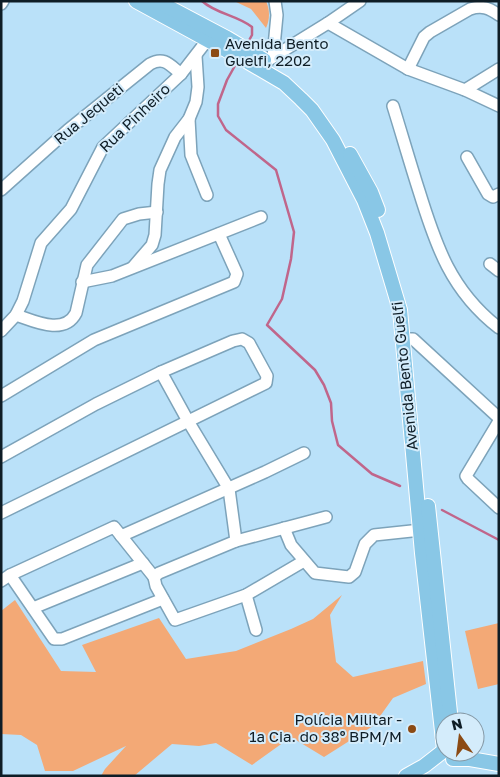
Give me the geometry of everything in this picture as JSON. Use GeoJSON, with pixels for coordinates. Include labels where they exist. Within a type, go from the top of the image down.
{"type":"FeatureCollection","features":[{"type":"Feature","properties":{"kind":"main road","name":"Avenida Bento Guelfi"},"geometry":{"type":"LineString","coordinates":[[136,1],[211,36],[250,57],[267,63],[284,84],[306,105],[333,140],[364,200],[377,233],[408,339],[423,505],[450,712]]}},
{"type":"Feature","properties":{"kind":"main road","name":"Avenida Bento Guelfi"},"geometry":{"type":"LineString","coordinates":[[157,1],[211,36]]}},
{"type":"Feature","properties":{"kind":"main road","name":"Avenida Bento Guelfi"},"geometry":{"type":"LineString","coordinates":[[423,505],[421,530],[445,712]]}},
{"type":"Feature","properties":{"kind":"main road"},"geometry":{"type":"LineString","coordinates":[[406,776],[435,760]]}},
{"type":"Feature","properties":{"kind":"main road"},"geometry":{"type":"LineString","coordinates":[[485,762],[499,764]]}},
{"type":"Feature","properties":{"kind":"street"},"geometry":{"type":"LineString","coordinates":[[267,63],[277,15],[275,1]]}},
{"type":"Feature","properties":{"kind":"street"},"geometry":{"type":"LineString","coordinates":[[267,63],[360,1]]}},
{"type":"Feature","properties":{"kind":"street"},"geometry":{"type":"LineString","coordinates":[[408,69],[424,38],[430,32],[477,6],[488,8],[499,15]]}},
{"type":"Feature","properties":{"kind":"street"},"geometry":{"type":"LineString","coordinates":[[328,23],[408,69],[465,90],[499,106]]}},
{"type":"Feature","properties":{"kind":"street","name":"Rua Pinheiro"},"geometry":{"type":"LineString","coordinates":[[1,331],[16,315],[24,301],[42,243],[71,209],[100,151],[180,74],[211,36]]}},
{"type":"Feature","properties":{"kind":"street"},"geometry":{"type":"LineString","coordinates":[[133,267],[152,245],[157,212],[158,184],[163,161],[181,128],[189,119],[196,102],[198,87],[196,56]]}},
{"type":"Feature","properties":{"kind":"street","name":"Rua Jequeti"},"geometry":{"type":"LineString","coordinates":[[1,190],[68,130],[150,64],[156,61],[163,61],[180,74]]}},
{"type":"Feature","properties":{"kind":"street"},"geometry":{"type":"LineString","coordinates":[[465,90],[499,69]]}},
{"type":"Feature","properties":{"kind":"street"},"geometry":{"type":"LineString","coordinates":[[393,106],[438,249],[457,284],[483,314],[499,328]]}},
{"type":"Feature","properties":{"kind":"street"},"geometry":{"type":"LineString","coordinates":[[189,119],[191,155],[207,195]]}},
{"type":"Feature","properties":{"kind":"street"},"geometry":{"type":"LineString","coordinates":[[467,157],[488,194],[493,196],[499,194]]}},
{"type":"Feature","properties":{"kind":"street"},"geometry":{"type":"LineString","coordinates":[[16,315],[42,324],[66,324],[72,320],[76,313],[87,265],[123,220],[139,214],[157,212]]}},
{"type":"Feature","properties":{"kind":"street"},"geometry":{"type":"LineString","coordinates":[[82,282],[112,276],[261,217]]}},
{"type":"Feature","properties":{"kind":"street"},"geometry":{"type":"LineString","coordinates":[[1,396],[94,340],[234,282],[237,274],[219,234]]}},
{"type":"Feature","properties":{"kind":"street"},"geometry":{"type":"LineString","coordinates":[[1,457],[96,404],[161,372],[242,339],[249,343],[267,376],[266,383],[1,513]]}},
{"type":"Feature","properties":{"kind":"street"},"geometry":{"type":"LineString","coordinates":[[408,339],[499,420],[466,476],[499,508]]}},
{"type":"Feature","properties":{"kind":"street"},"geometry":{"type":"LineString","coordinates":[[161,372],[229,489],[236,541]]}},
{"type":"Feature","properties":{"kind":"street"},"geometry":{"type":"LineString","coordinates":[[121,536],[229,489],[304,453]]}},
{"type":"Feature","properties":{"kind":"street"},"geometry":{"type":"LineString","coordinates":[[154,577],[236,541],[326,517]]}},
{"type":"Feature","properties":{"kind":"street"},"geometry":{"type":"LineString","coordinates":[[164,598],[62,639],[54,639],[33,608],[6,578],[114,527],[154,577],[156,586],[164,598],[175,620],[246,595],[304,561]]}},
{"type":"Feature","properties":{"kind":"street"},"geometry":{"type":"LineString","coordinates":[[284,528],[291,545],[315,572],[349,577],[355,572],[366,544],[374,536],[421,530]]}},
{"type":"Feature","properties":{"kind":"street"},"geometry":{"type":"LineString","coordinates":[[33,608],[143,563]]}},
{"type":"Feature","properties":{"kind":"street"},"geometry":{"type":"LineString","coordinates":[[246,595],[256,630]]}},
{"type":"Feature","properties":{"kind":"shaded area"},"geometry":{"type":"Polygon","coordinates":[[[234,1],[266,1],[269,14],[266,28],[251,9],[234,1]]]}},
{"type":"Feature","properties":{"kind":"shaded area"},"geometry":{"type":"Polygon","coordinates":[[[342,595],[330,615],[336,662],[353,677],[423,661],[426,684],[393,698],[373,726],[324,757],[291,737],[252,765],[216,743],[199,746],[172,744],[134,776],[101,776],[126,746],[73,771],[45,771],[37,745],[21,735],[1,734],[1,611],[15,600],[61,671],[96,672],[82,645],[159,618],[186,659],[236,651],[291,629],[313,619],[342,595]]]}},
{"type":"Feature","properties":{"kind":"shaded area"},"geometry":{"type":"Polygon","coordinates":[[[499,623],[499,684],[478,689],[465,631],[499,623]]]}},
{"type":"Feature","properties":{"kind":"waterway"},"geometry":{"type":"LineString","coordinates":[[202,1],[214,9],[252,27],[252,35],[247,44]]}},
{"type":"Feature","properties":{"kind":"waterway"},"geometry":{"type":"LineString","coordinates":[[237,62],[227,80],[218,104],[218,116],[226,130],[276,170],[294,232],[291,259],[282,299],[267,325],[315,370],[324,385],[331,403],[332,421],[338,445],[372,474],[400,486]]}},
{"type":"Feature","properties":{"kind":"waterway"},"geometry":{"type":"LineString","coordinates":[[442,510],[499,540]]}},
{"type":"Feature","properties":{"kind":"place","name":"Avenida Bento Guelfi, 2202"},"geometry":{"type":"Point","coordinates":[215,53]}},
{"type":"Feature","properties":{"kind":"place","name":"Polícia Militar - 1ª Cia. do 38º BPM/M"},"geometry":{"type":"Point","coordinates":[412,729]}}]}
